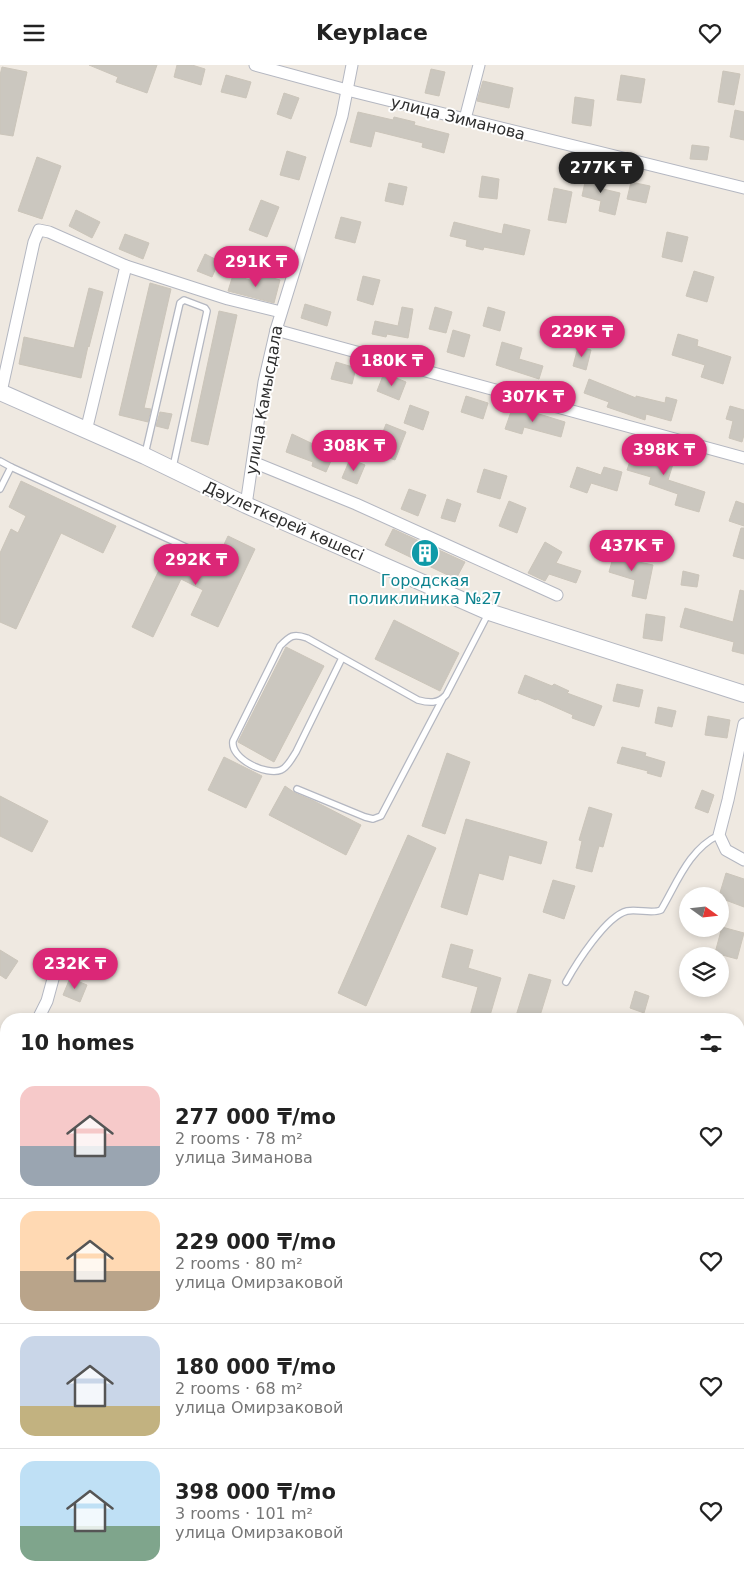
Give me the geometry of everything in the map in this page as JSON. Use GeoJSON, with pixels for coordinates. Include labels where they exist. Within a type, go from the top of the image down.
{"type":"FeatureCollection","features":[{"type":"Feature","properties":{"kind":"main road","name":"Дәулеткерей көшесі"},"geometry":{"type":"LineString","coordinates":[[0,392],[145,456],[246,505],[489,612],[744,694]]}},
{"type":"Feature","properties":{"kind":"street","name":"улица Камысдала"},"geometry":{"type":"LineString","coordinates":[[246,505],[264,382],[280,313],[342,117],[352,65]]}},
{"type":"Feature","properties":{"kind":"street"},"geometry":{"type":"LineString","coordinates":[[465,119],[479,65]]}},
{"type":"Feature","properties":{"kind":"street","name":"улица Зиманова"},"geometry":{"type":"LineString","coordinates":[[258,66],[347,90],[744,188]]}},
{"type":"Feature","properties":{"kind":"street"},"geometry":{"type":"LineString","coordinates":[[0,392],[34,242],[40,231],[48,232],[126,266],[228,299],[280,313]]}},
{"type":"Feature","properties":{"kind":"street"},"geometry":{"type":"LineString","coordinates":[[86,431],[126,266]]}},
{"type":"Feature","properties":{"kind":"street"},"geometry":{"type":"LineString","coordinates":[[276,331],[744,458]]}},
{"type":"Feature","properties":{"kind":"street"},"geometry":{"type":"LineString","coordinates":[[253,462],[356,504],[557,595]]}},
{"type":"Feature","properties":{"kind":"street"},"geometry":{"type":"LineString","coordinates":[[744,724],[728,800],[718,835],[726,849],[744,860]]}},
{"type":"Feature","properties":{"kind":"street"},"geometry":{"type":"LineString","coordinates":[[41,1013],[47,1001],[56,968]]}},
{"type":"Feature","properties":{"kind":"lane"},"geometry":{"type":"LineString","coordinates":[[145,456],[180,303],[184,300],[205,308],[207,311],[172,470]]}},
{"type":"Feature","properties":{"kind":"lane"},"geometry":{"type":"LineString","coordinates":[[0,461],[201,554]]}},
{"type":"Feature","properties":{"kind":"lane"},"geometry":{"type":"LineString","coordinates":[[0,489],[12,467]]}},
{"type":"Feature","properties":{"kind":"lane"},"geometry":{"type":"LineString","coordinates":[[297,789],[365,817],[373,819],[380,816],[442,700],[452,686],[489,612]]}},
{"type":"Feature","properties":{"kind":"lane"},"geometry":{"type":"LineString","coordinates":[[342,658],[296,752],[287,766],[280,771],[271,771],[241,760],[232,745],[233,741],[280,646],[293,635],[307,638],[418,700],[429,703],[442,700]]}},
{"type":"Feature","properties":{"kind":"lane"},"geometry":{"type":"LineString","coordinates":[[566,982],[588,945],[618,915],[638,909],[657,912],[661,910],[692,855],[701,846],[718,835]]}},
{"type":"Feature","properties":{"kind":"building"},"geometry":{"type":"Polygon","coordinates":[[[89,65],[157,65],[147,93],[116,82],[118,77],[89,65]]]}},
{"type":"Feature","properties":{"kind":"building"},"geometry":{"type":"Polygon","coordinates":[[[177,65],[192,65],[205,69],[201,85],[174,77],[177,65]]]}},
{"type":"Feature","properties":{"kind":"building"},"geometry":{"type":"Polygon","coordinates":[[[2,67],[27,72],[13,136],[0,134],[0,75],[2,67]]]}},
{"type":"Feature","properties":{"kind":"building"},"geometry":{"type":"Polygon","coordinates":[[[431,69],[445,72],[439,96],[425,93],[431,69]]]}},
{"type":"Feature","properties":{"kind":"building"},"geometry":{"type":"Polygon","coordinates":[[[723,71],[740,74],[734,105],[718,102],[723,71]]]}},
{"type":"Feature","properties":{"kind":"building"},"geometry":{"type":"Polygon","coordinates":[[[226,75],[251,82],[246,98],[221,92],[226,75]]]}},
{"type":"Feature","properties":{"kind":"building"},"geometry":{"type":"Polygon","coordinates":[[[621,75],[645,79],[641,103],[617,100],[621,75]]]}},
{"type":"Feature","properties":{"kind":"building"},"geometry":{"type":"Polygon","coordinates":[[[483,81],[513,88],[509,108],[477,101],[483,81]]]}},
{"type":"Feature","properties":{"kind":"building"},"geometry":{"type":"Polygon","coordinates":[[[284,93],[299,98],[291,119],[277,114],[284,93]]]}},
{"type":"Feature","properties":{"kind":"building"},"geometry":{"type":"Polygon","coordinates":[[[575,97],[594,100],[591,126],[572,123],[575,97]]]}},
{"type":"Feature","properties":{"kind":"building"},"geometry":{"type":"Polygon","coordinates":[[[735,110],[744,112],[744,140],[730,137],[735,110]]]}},
{"type":"Feature","properties":{"kind":"building"},"geometry":{"type":"Polygon","coordinates":[[[358,112],[393,120],[394,117],[415,122],[414,125],[449,134],[444,153],[422,147],[423,143],[375,131],[371,147],[350,142],[358,112]]]}},
{"type":"Feature","properties":{"kind":"building"},"geometry":{"type":"Polygon","coordinates":[[[692,145],[709,147],[707,160],[690,159],[692,145]]]}},
{"type":"Feature","properties":{"kind":"building"},"geometry":{"type":"Polygon","coordinates":[[[287,151],[306,157],[299,180],[280,175],[287,151]]]}},
{"type":"Feature","properties":{"kind":"building"},"geometry":{"type":"Polygon","coordinates":[[[37,157],[61,166],[42,219],[18,211],[37,157]]]}},
{"type":"Feature","properties":{"kind":"building"},"geometry":{"type":"Polygon","coordinates":[[[587,173],[602,177],[599,188],[620,193],[615,215],[599,211],[601,201],[582,196],[587,173]]]}},
{"type":"Feature","properties":{"kind":"building"},"geometry":{"type":"Polygon","coordinates":[[[482,176],[499,179],[497,199],[479,197],[482,176]]]}},
{"type":"Feature","properties":{"kind":"building"},"geometry":{"type":"Polygon","coordinates":[[[631,182],[650,186],[646,203],[627,199],[631,182]]]}},
{"type":"Feature","properties":{"kind":"building"},"geometry":{"type":"Polygon","coordinates":[[[389,183],[407,187],[403,205],[385,201],[389,183]]]}},
{"type":"Feature","properties":{"kind":"building"},"geometry":{"type":"Polygon","coordinates":[[[554,188],[572,192],[566,223],[548,220],[554,188]]]}},
{"type":"Feature","properties":{"kind":"building"},"geometry":{"type":"Polygon","coordinates":[[[261,200],[279,207],[267,237],[249,230],[261,200]]]}},
{"type":"Feature","properties":{"kind":"building"},"geometry":{"type":"Polygon","coordinates":[[[76,210],[100,222],[92,238],[69,226],[76,210]]]}},
{"type":"Feature","properties":{"kind":"building"},"geometry":{"type":"Polygon","coordinates":[[[341,217],[361,222],[355,243],[335,238],[341,217]]]}},
{"type":"Feature","properties":{"kind":"building"},"geometry":{"type":"Polygon","coordinates":[[[454,222],[502,234],[504,224],[530,230],[524,255],[484,247],[483,250],[466,246],[467,240],[450,236],[454,222]]]}},
{"type":"Feature","properties":{"kind":"building"},"geometry":{"type":"Polygon","coordinates":[[[667,232],[688,237],[682,262],[662,257],[667,232]]]}},
{"type":"Feature","properties":{"kind":"building"},"geometry":{"type":"Polygon","coordinates":[[[125,234],[149,243],[143,259],[119,249],[125,234]]]}},
{"type":"Feature","properties":{"kind":"building"},"geometry":{"type":"Polygon","coordinates":[[[205,254],[219,261],[212,277],[197,271],[205,254]]]}},
{"type":"Feature","properties":{"kind":"building"},"geometry":{"type":"Polygon","coordinates":[[[694,271],[714,277],[707,302],[686,296],[694,271]]]}},
{"type":"Feature","properties":{"kind":"building"},"geometry":{"type":"Polygon","coordinates":[[[259,274],[280,280],[274,303],[228,291],[233,275],[257,282],[259,274]]]}},
{"type":"Feature","properties":{"kind":"building"},"geometry":{"type":"Polygon","coordinates":[[[363,276],[380,280],[373,305],[357,300],[363,276]]]}},
{"type":"Feature","properties":{"kind":"building"},"geometry":{"type":"Polygon","coordinates":[[[150,283],[171,289],[144,408],[151,409],[148,422],[119,415],[150,283]]]}},
{"type":"Feature","properties":{"kind":"building"},"geometry":{"type":"Polygon","coordinates":[[[89,288],[103,292],[81,378],[19,364],[24,337],[74,348],[89,288]]]}},
{"type":"Feature","properties":{"kind":"building"},"geometry":{"type":"Polygon","coordinates":[[[305,304],[331,312],[327,326],[301,318],[305,304]]]}},
{"type":"Feature","properties":{"kind":"building"},"geometry":{"type":"Polygon","coordinates":[[[402,307],[413,309],[408,338],[387,334],[386,337],[372,334],[375,321],[398,326],[402,307]]]}},
{"type":"Feature","properties":{"kind":"building"},"geometry":{"type":"Polygon","coordinates":[[[435,307],[452,312],[446,333],[429,329],[435,307]]]}},
{"type":"Feature","properties":{"kind":"building"},"geometry":{"type":"Polygon","coordinates":[[[488,307],[505,312],[500,331],[483,326],[488,307]]]}},
{"type":"Feature","properties":{"kind":"building"},"geometry":{"type":"Polygon","coordinates":[[[219,311],[237,315],[208,445],[191,441],[219,311]]]}},
{"type":"Feature","properties":{"kind":"building"},"geometry":{"type":"Polygon","coordinates":[[[566,320],[578,323],[574,340],[562,337],[566,320]]]}},
{"type":"Feature","properties":{"kind":"building"},"geometry":{"type":"Polygon","coordinates":[[[453,330],[470,335],[464,357],[447,352],[453,330]]]}},
{"type":"Feature","properties":{"kind":"building"},"geometry":{"type":"Polygon","coordinates":[[[678,334],[698,340],[697,346],[731,357],[723,384],[701,377],[705,365],[672,355],[678,334]]]}},
{"type":"Feature","properties":{"kind":"building"},"geometry":{"type":"Polygon","coordinates":[[[502,342],[522,348],[519,359],[543,366],[539,379],[496,365],[502,342]]]}},
{"type":"Feature","properties":{"kind":"building"},"geometry":{"type":"Polygon","coordinates":[[[578,347],[591,350],[586,370],[573,366],[578,347]]]}},
{"type":"Feature","properties":{"kind":"building"},"geometry":{"type":"Polygon","coordinates":[[[336,362],[356,368],[352,384],[331,379],[336,362]]]}},
{"type":"Feature","properties":{"kind":"building"},"geometry":{"type":"Polygon","coordinates":[[[384,373],[406,382],[399,400],[377,391],[384,373]]]}},
{"type":"Feature","properties":{"kind":"building"},"geometry":{"type":"Polygon","coordinates":[[[589,379],[636,398],[636,396],[665,403],[666,397],[677,400],[671,421],[646,414],[645,420],[607,407],[609,402],[584,393],[589,379]]]}},
{"type":"Feature","properties":{"kind":"building"},"geometry":{"type":"Polygon","coordinates":[[[466,396],[488,403],[483,419],[461,412],[466,396]]]}},
{"type":"Feature","properties":{"kind":"building"},"geometry":{"type":"Polygon","coordinates":[[[410,405],[429,412],[423,430],[404,423],[410,405]]]}},
{"type":"Feature","properties":{"kind":"building"},"geometry":{"type":"Polygon","coordinates":[[[513,406],[565,422],[561,437],[524,427],[522,434],[505,429],[513,406]]]}},
{"type":"Feature","properties":{"kind":"building"},"geometry":{"type":"Polygon","coordinates":[[[730,406],[744,410],[744,435],[742,442],[729,438],[733,421],[726,419],[730,406]]]}},
{"type":"Feature","properties":{"kind":"building"},"geometry":{"type":"Polygon","coordinates":[[[160,412],[172,414],[168,429],[156,426],[160,412]]]}},
{"type":"Feature","properties":{"kind":"building"},"geometry":{"type":"Polygon","coordinates":[[[386,424],[406,432],[395,460],[375,453],[386,424]]]}},
{"type":"Feature","properties":{"kind":"building"},"geometry":{"type":"Polygon","coordinates":[[[292,434],[334,454],[326,472],[312,466],[313,462],[286,452],[292,434]]]}},
{"type":"Feature","properties":{"kind":"building"},"geometry":{"type":"Polygon","coordinates":[[[636,443],[657,449],[655,454],[674,461],[668,480],[705,492],[699,512],[675,505],[678,494],[649,484],[651,477],[627,470],[636,443]]]}},
{"type":"Feature","properties":{"kind":"building"},"geometry":{"type":"Polygon","coordinates":[[[350,459],[365,465],[357,484],[342,478],[350,459]]]}},
{"type":"Feature","properties":{"kind":"building"},"geometry":{"type":"Polygon","coordinates":[[[577,467],[601,475],[604,467],[622,472],[617,491],[591,483],[587,493],[570,487],[577,467]]]}},
{"type":"Feature","properties":{"kind":"building"},"geometry":{"type":"Polygon","coordinates":[[[484,469],[507,476],[500,499],[477,492],[484,469]]]}},
{"type":"Feature","properties":{"kind":"building"},"geometry":{"type":"Polygon","coordinates":[[[21,481],[116,526],[103,553],[61,533],[16,629],[0,622],[0,553],[11,529],[18,533],[26,516],[9,507],[21,481]]]}},
{"type":"Feature","properties":{"kind":"building"},"geometry":{"type":"Polygon","coordinates":[[[409,489],[426,495],[418,516],[401,509],[409,489]]]}},
{"type":"Feature","properties":{"kind":"building"},"geometry":{"type":"Polygon","coordinates":[[[447,499],[461,504],[455,522],[441,518],[447,499]]]}},
{"type":"Feature","properties":{"kind":"building"},"geometry":{"type":"Polygon","coordinates":[[[509,501],[526,508],[517,533],[499,526],[509,501]]]}},
{"type":"Feature","properties":{"kind":"building"},"geometry":{"type":"Polygon","coordinates":[[[736,501],[744,504],[744,526],[729,521],[736,501]]]}},
{"type":"Feature","properties":{"kind":"building"},"geometry":{"type":"Polygon","coordinates":[[[741,528],[744,528],[744,559],[733,556],[741,528]]]}},
{"type":"Feature","properties":{"kind":"building","name":"Городская поликлиника №27"},"geometry":{"type":"Polygon","coordinates":[[[393,529],[465,562],[456,579],[385,545],[393,529]]]}},
{"type":"Feature","properties":{"kind":"building"},"geometry":{"type":"Polygon","coordinates":[[[651,534],[667,538],[664,550],[648,546],[651,534]]]}},
{"type":"Feature","properties":{"kind":"building"},"geometry":{"type":"Polygon","coordinates":[[[228,536],[255,549],[218,627],[191,615],[203,590],[181,579],[153,637],[132,627],[169,549],[191,559],[188,566],[209,576],[228,536]]]}},
{"type":"Feature","properties":{"kind":"building"},"geometry":{"type":"Polygon","coordinates":[[[545,542],[562,552],[556,563],[581,571],[576,583],[549,574],[545,581],[528,573],[545,542]]]}},
{"type":"Feature","properties":{"kind":"building"},"geometry":{"type":"Polygon","coordinates":[[[616,547],[631,551],[629,560],[653,565],[646,599],[632,596],[635,580],[609,572],[616,547]]]}},
{"type":"Feature","properties":{"kind":"building"},"geometry":{"type":"Polygon","coordinates":[[[683,571],[699,575],[697,587],[681,585],[683,571]]]}},
{"type":"Feature","properties":{"kind":"building"},"geometry":{"type":"Polygon","coordinates":[[[740,590],[744,591],[744,654],[732,651],[734,642],[680,627],[685,608],[733,622],[740,590]]]}},
{"type":"Feature","properties":{"kind":"building"},"geometry":{"type":"Polygon","coordinates":[[[646,614],[665,617],[662,641],[643,638],[646,614]]]}},
{"type":"Feature","properties":{"kind":"building"},"geometry":{"type":"Polygon","coordinates":[[[394,620],[459,653],[440,691],[375,659],[394,620]]]}},
{"type":"Feature","properties":{"kind":"building"},"geometry":{"type":"Polygon","coordinates":[[[286,647],[324,666],[274,762],[238,742],[286,647]]]}},
{"type":"Feature","properties":{"kind":"building"},"geometry":{"type":"Polygon","coordinates":[[[525,675],[552,686],[554,684],[569,691],[567,693],[602,706],[594,726],[572,718],[573,715],[537,699],[518,693],[525,675]]]}},
{"type":"Feature","properties":{"kind":"building"},"geometry":{"type":"Polygon","coordinates":[[[617,684],[643,690],[639,707],[613,701],[617,684]]]}},
{"type":"Feature","properties":{"kind":"building"},"geometry":{"type":"Polygon","coordinates":[[[658,707],[676,711],[672,727],[655,723],[658,707]]]}},
{"type":"Feature","properties":{"kind":"building"},"geometry":{"type":"Polygon","coordinates":[[[708,716],[730,720],[727,738],[705,735],[708,716]]]}},
{"type":"Feature","properties":{"kind":"building"},"geometry":{"type":"Polygon","coordinates":[[[622,747],[646,753],[645,756],[665,762],[661,777],[647,773],[648,771],[617,763],[622,747]]]}},
{"type":"Feature","properties":{"kind":"building"},"geometry":{"type":"Polygon","coordinates":[[[447,753],[470,762],[445,834],[422,826],[447,753]]]}},
{"type":"Feature","properties":{"kind":"building"},"geometry":{"type":"Polygon","coordinates":[[[224,757],[262,776],[246,808],[208,790],[224,757]]]}},
{"type":"Feature","properties":{"kind":"building"},"geometry":{"type":"Polygon","coordinates":[[[285,786],[295,793],[361,825],[346,855],[269,815],[285,786]]]}},
{"type":"Feature","properties":{"kind":"building"},"geometry":{"type":"Polygon","coordinates":[[[702,790],[714,795],[708,813],[695,808],[702,790]]]}},
{"type":"Feature","properties":{"kind":"building"},"geometry":{"type":"Polygon","coordinates":[[[0,796],[48,821],[32,852],[0,836],[0,796]]]}},
{"type":"Feature","properties":{"kind":"building"},"geometry":{"type":"Polygon","coordinates":[[[589,807],[612,814],[603,847],[599,846],[592,872],[576,868],[582,841],[579,840],[589,807]]]}},
{"type":"Feature","properties":{"kind":"building"},"geometry":{"type":"Polygon","coordinates":[[[466,819],[547,842],[541,864],[509,855],[503,880],[479,873],[467,915],[441,907],[466,819]]]}},
{"type":"Feature","properties":{"kind":"building"},"geometry":{"type":"Polygon","coordinates":[[[408,835],[436,848],[366,1006],[338,993],[408,835]]]}},
{"type":"Feature","properties":{"kind":"building"},"geometry":{"type":"Polygon","coordinates":[[[726,873],[744,879],[744,907],[729,901],[729,887],[722,887],[726,873]]]}},
{"type":"Feature","properties":{"kind":"building"},"geometry":{"type":"Polygon","coordinates":[[[553,880],[575,886],[564,919],[543,912],[553,880]]]}},
{"type":"Feature","properties":{"kind":"building"},"geometry":{"type":"Polygon","coordinates":[[[729,929],[744,933],[737,959],[729,957],[729,947],[717,947],[719,937],[729,937],[729,929]]]}},
{"type":"Feature","properties":{"kind":"building"},"geometry":{"type":"Polygon","coordinates":[[[451,944],[473,950],[468,968],[501,978],[491,1013],[471,1013],[478,987],[442,977],[451,944]]]}},
{"type":"Feature","properties":{"kind":"building"},"geometry":{"type":"Polygon","coordinates":[[[0,950],[18,961],[6,979],[0,975],[0,950]]]}},
{"type":"Feature","properties":{"kind":"building"},"geometry":{"type":"Polygon","coordinates":[[[529,974],[551,980],[541,1013],[517,1013],[529,974]]]}},
{"type":"Feature","properties":{"kind":"building"},"geometry":{"type":"Polygon","coordinates":[[[70,978],[87,985],[80,1002],[63,995],[70,978]]]}},
{"type":"Feature","properties":{"kind":"building"},"geometry":{"type":"Polygon","coordinates":[[[635,991],[649,996],[644,1013],[630,1008],[635,991]]]}},
{"type":"Feature","properties":{"kind":"place","name":"Городская поликлиника №27"},"geometry":{"type":"Point","coordinates":[425,553]}}]}
